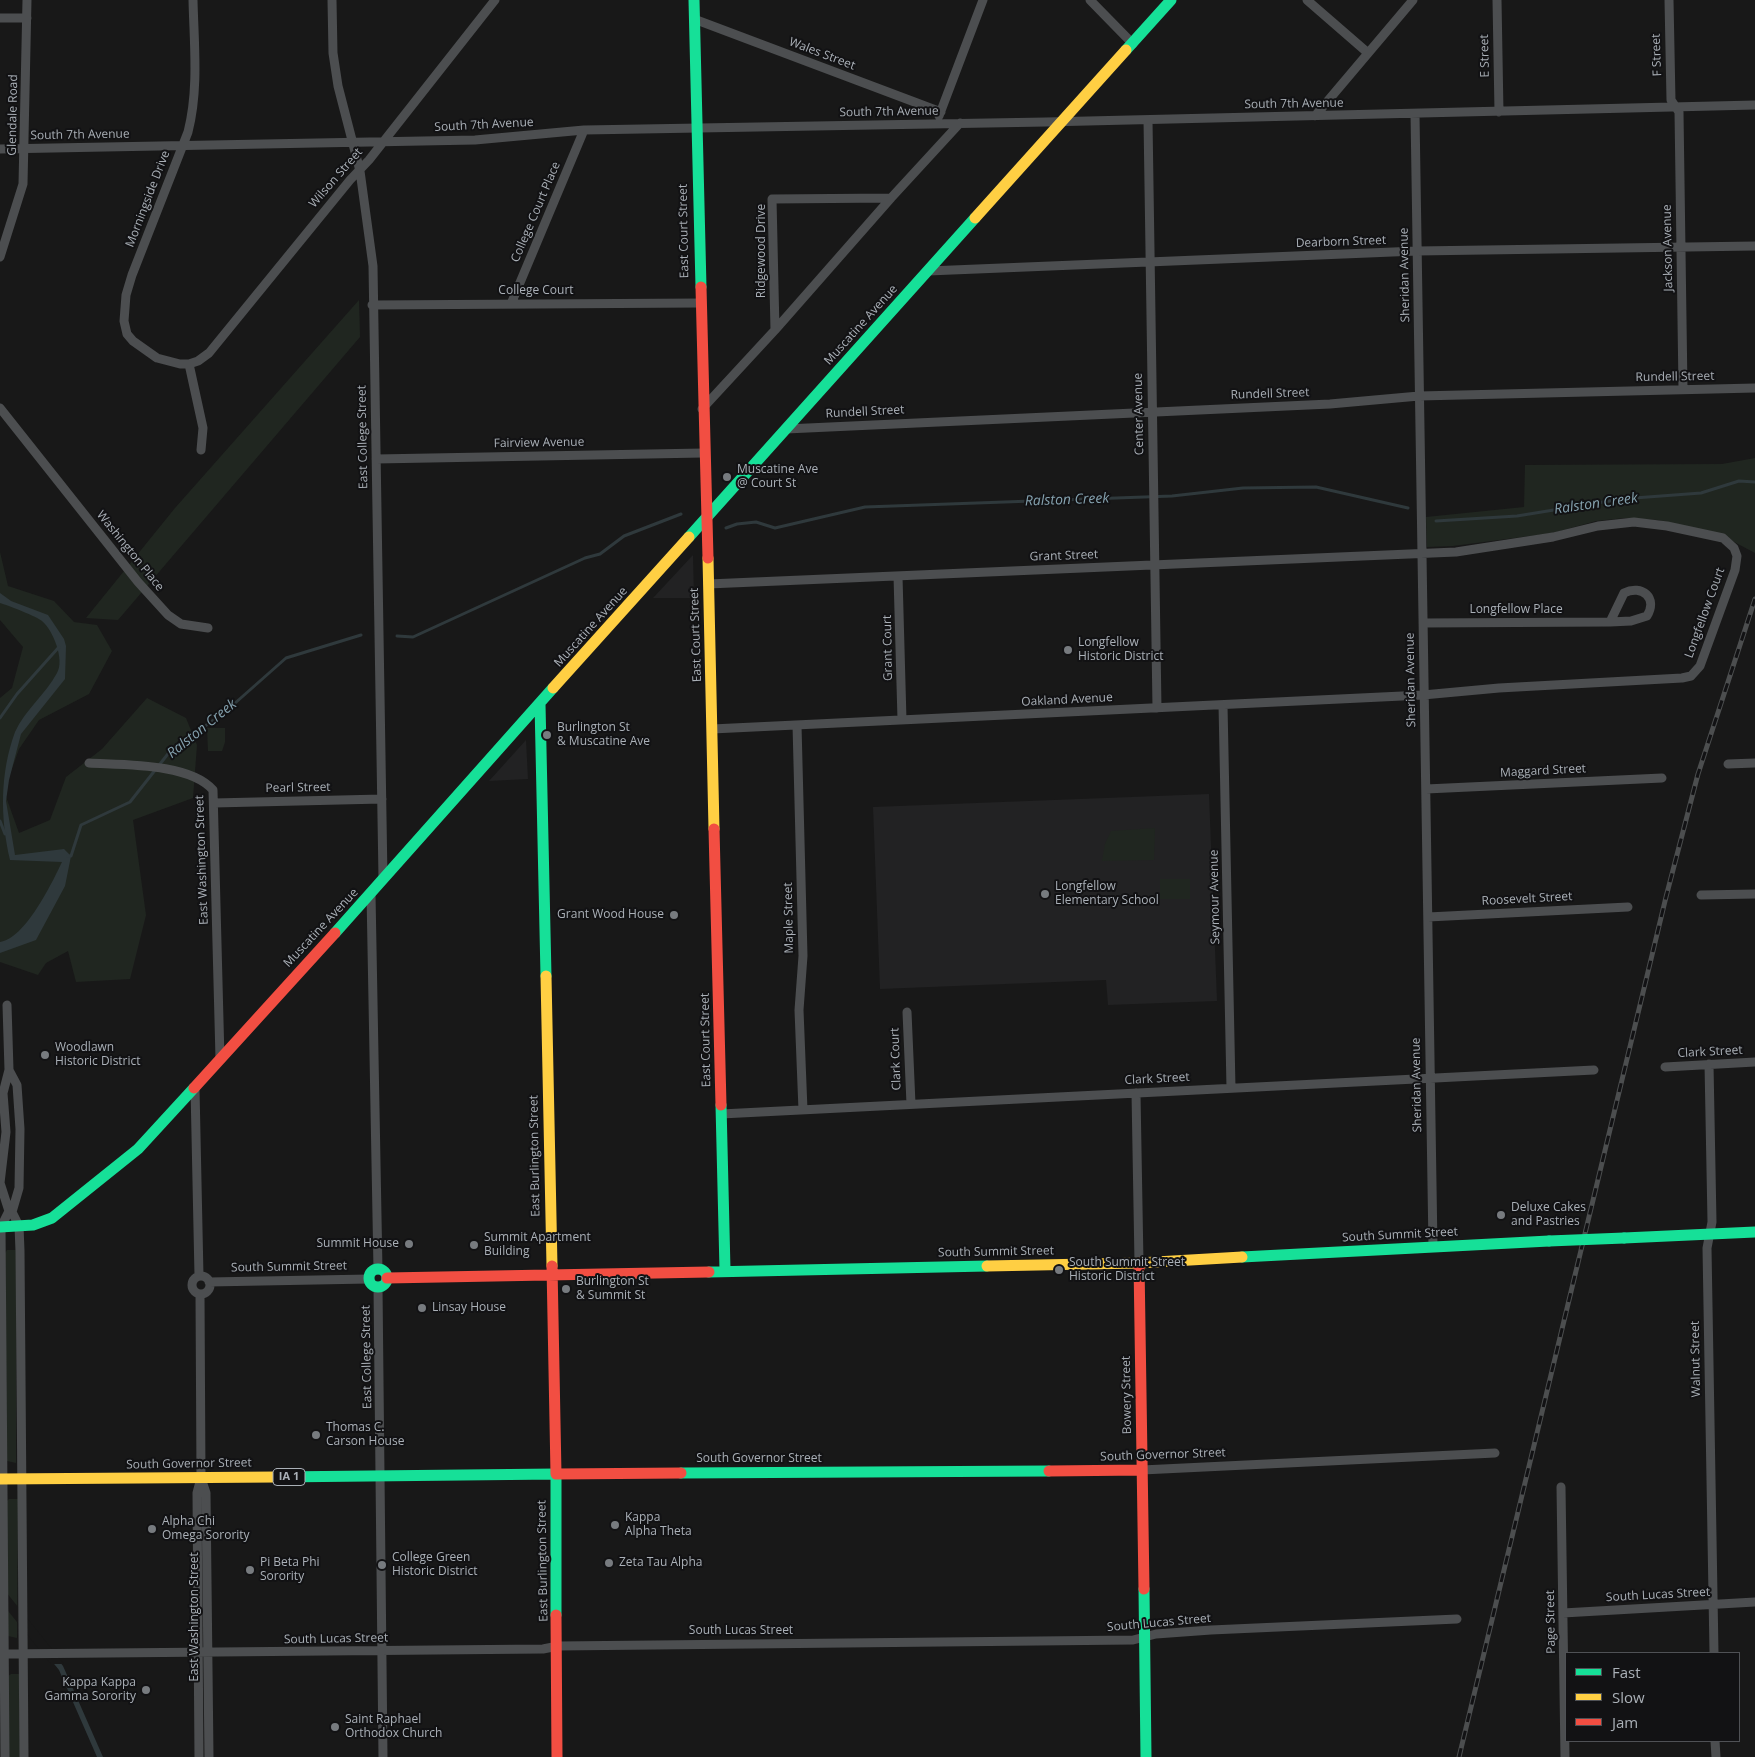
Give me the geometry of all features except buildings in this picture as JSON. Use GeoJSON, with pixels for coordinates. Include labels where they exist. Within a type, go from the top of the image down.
{"type":"FeatureCollection","features":[{"type":"Feature","properties":{"kind":"street","name":"Glendale Road"},"geometry":{"type":"LineString","coordinates":[[0,257],[23,184],[27,0]]}},
{"type":"Feature","properties":{"kind":"street","name":"Morningside Drive"},"geometry":{"type":"LineString","coordinates":[[189,364],[171,362],[145,351],[127,334],[124,321],[126,294],[132,275],[188,132],[195,95],[193,0]]}},
{"type":"Feature","properties":{"kind":"street","name":"East College Street"},"geometry":{"type":"LineString","coordinates":[[332,0],[333,53],[338,86],[360,171],[373,266],[372,305],[383,878]]}},
{"type":"Feature","properties":{"kind":"street","name":"Wilson Street"},"geometry":{"type":"LineString","coordinates":[[189,364],[198,361],[209,353],[350,180],[360,171],[495,0]]}},
{"type":"Feature","properties":{"kind":"street","name":"East Court Street"},"geometry":{"type":"LineString","coordinates":[[694,0],[703,452],[712,729],[724,1270]]}},
{"type":"Feature","properties":{"kind":"street"},"geometry":{"type":"LineString","coordinates":[[936,123],[983,0]]}},
{"type":"Feature","properties":{"kind":"street"},"geometry":{"type":"LineString","coordinates":[[1090,0],[1133,44]]}},
{"type":"Feature","properties":{"kind":"street","name":"Muscatine Avenue"},"geometry":{"type":"LineString","coordinates":[[1,1227],[43,1222],[58,1214],[138,1149],[196,1088],[220,1059],[371,894],[383,878],[1171,0]]}},
{"type":"Feature","properties":{"kind":"street"},"geometry":{"type":"LineString","coordinates":[[1307,0],[1368,53]]}},
{"type":"Feature","properties":{"kind":"street"},"geometry":{"type":"LineString","coordinates":[[1314,116],[1414,0]]}},
{"type":"Feature","properties":{"kind":"street","name":"E Street"},"geometry":{"type":"LineString","coordinates":[[1497,0],[1498,112]]}},
{"type":"Feature","properties":{"kind":"street","name":"F Street"},"geometry":{"type":"LineString","coordinates":[[1669,0],[1671,100],[1676,107]]}},
{"type":"Feature","properties":{"kind":"street"},"geometry":{"type":"LineString","coordinates":[[0,18],[27,18]]}},
{"type":"Feature","properties":{"kind":"street","name":"Wales Street"},"geometry":{"type":"LineString","coordinates":[[694,19],[940,112]]}},
{"type":"Feature","properties":{"kind":"street","name":"South 7th Avenue"},"geometry":{"type":"LineString","coordinates":[[0,149],[482,140],[584,130],[1063,122],[1755,106]]}},
{"type":"Feature","properties":{"kind":"street","name":"Jackson Avenue"},"geometry":{"type":"LineString","coordinates":[[1676,107],[1679,112],[1683,389]]}},
{"type":"Feature","properties":{"kind":"street","name":"Sheridan Avenue"},"geometry":{"type":"LineString","coordinates":[[1415,114],[1433,1247]]}},
{"type":"Feature","properties":{"kind":"street","name":"Center Avenue"},"geometry":{"type":"LineString","coordinates":[[1148,120],[1157,708]]}},
{"type":"Feature","properties":{"kind":"street"},"geometry":{"type":"LineString","coordinates":[[702,409],[960,123]]}},
{"type":"Feature","properties":{"kind":"street","name":"College Court Place"},"geometry":{"type":"LineString","coordinates":[[511,304],[584,130]]}},
{"type":"Feature","properties":{"kind":"street","name":"Ridgewood Drive"},"geometry":{"type":"LineString","coordinates":[[775,330],[772,199],[891,198]]}},
{"type":"Feature","properties":{"kind":"street","name":"Dearborn Street"},"geometry":{"type":"LineString","coordinates":[[928,271],[1417,251],[1755,246]]}},
{"type":"Feature","properties":{"kind":"street","name":"College Court"},"geometry":{"type":"LineString","coordinates":[[372,305],[700,302]]}},
{"type":"Feature","properties":{"kind":"street"},"geometry":{"type":"LineString","coordinates":[[189,364],[203,428],[200,450]]}},
{"type":"Feature","properties":{"kind":"street","name":"Rundell Street"},"geometry":{"type":"LineString","coordinates":[[786,429],[1330,404],[1419,396],[1755,388]]}},
{"type":"Feature","properties":{"kind":"street","name":"Washington Place"},"geometry":{"type":"LineString","coordinates":[[0,408],[138,582],[168,615],[181,624],[208,628]]}},
{"type":"Feature","properties":{"kind":"street","name":"Fairview Avenue"},"geometry":{"type":"LineString","coordinates":[[376,459],[703,452]]}},
{"type":"Feature","properties":{"kind":"street","name":"Longfellow Court"},"geometry":{"type":"LineString","coordinates":[[1422,553],[1456,552],[1553,537],[1598,526],[1634,522],[1667,526],[1723,538],[1734,548],[1737,563],[1700,666],[1691,676],[1499,688],[1423,695]]}},
{"type":"Feature","properties":{"kind":"street","name":"Grant Street"},"geometry":{"type":"LineString","coordinates":[[708,584],[1422,553]]}},
{"type":"Feature","properties":{"kind":"street","name":"Grant Court"},"geometry":{"type":"LineString","coordinates":[[898,576],[902,720]]}},
{"type":"Feature","properties":{"kind":"street","name":"Longfellow Place"},"geometry":{"type":"LineString","coordinates":[[1423,623],[1610,622],[1632,621],[1647,616],[1650,610],[1650,599],[1647,594],[1636,590],[1624,593],[1610,622]]}},
{"type":"Feature","properties":{"kind":"street","name":"Oakland Avenue"},"geometry":{"type":"LineString","coordinates":[[712,729],[1423,695]]}},
{"type":"Feature","properties":{"kind":"street","name":"East Burlington Street"},"geometry":{"type":"LineString","coordinates":[[540,704],[556,1474],[557,1757]]}},
{"type":"Feature","properties":{"kind":"street","name":"Seymour Avenue"},"geometry":{"type":"LineString","coordinates":[[1223,705],[1231,1088]]}},
{"type":"Feature","properties":{"kind":"street","name":"Maple Street"},"geometry":{"type":"LineString","coordinates":[[798,725],[803,956],[799,1010],[803,1110]]}},
{"type":"Feature","properties":{"kind":"street","name":"East Washington Street"},"geometry":{"type":"LineString","coordinates":[[89,763],[166,769],[203,781],[213,790],[220,1059]]}},
{"type":"Feature","properties":{"kind":"street"},"geometry":{"type":"LineString","coordinates":[[1728,764],[1755,763]]}},
{"type":"Feature","properties":{"kind":"street","name":"Maggard Street"},"geometry":{"type":"LineString","coordinates":[[1426,789],[1662,778]]}},
{"type":"Feature","properties":{"kind":"street","name":"Pearl Street"},"geometry":{"type":"LineString","coordinates":[[214,803],[382,799]]}},
{"type":"Feature","properties":{"kind":"street"},"geometry":{"type":"LineString","coordinates":[[371,894],[378,1270]]}},
{"type":"Feature","properties":{"kind":"street"},"geometry":{"type":"LineString","coordinates":[[1701,895],[1755,894]]}},
{"type":"Feature","properties":{"kind":"street","name":"Roosevelt Street"},"geometry":{"type":"LineString","coordinates":[[1428,917],[1628,907]]}},
{"type":"Feature","properties":{"kind":"street"},"geometry":{"type":"LineString","coordinates":[[5,1757],[2,1654],[1,1227],[9,1211],[0,1182],[6,1132],[4,1093],[8,1070],[7,1005]]}},
{"type":"Feature","properties":{"kind":"street","name":"Clark Court"},"geometry":{"type":"LineString","coordinates":[[906,1012],[910,1104]]}},
{"type":"Feature","properties":{"kind":"street","name":"Clark Street"},"geometry":{"type":"LineString","coordinates":[[1666,1066],[1755,1062]]}},
{"type":"Feature","properties":{"kind":"street","name":"Walnut Street"},"geometry":{"type":"LineString","coordinates":[[1709,1064],[1712,1222],[1707,1248],[1714,1652]]}},
{"type":"Feature","properties":{"kind":"street"},"geometry":{"type":"LineString","coordinates":[[8,1070],[17,1085],[19,1101],[20,1175],[12,1212],[19,1226],[23,1480],[24,1757]]}},
{"type":"Feature","properties":{"kind":"street","name":"Clark Street"},"geometry":{"type":"LineString","coordinates":[[721,1114],[1594,1070]]}},
{"type":"Feature","properties":{"kind":"street"},"geometry":{"type":"LineString","coordinates":[[196,1088],[199,1276]]}},
{"type":"Feature","properties":{"kind":"street","name":"Bowery Street"},"geometry":{"type":"LineString","coordinates":[[1136,1093],[1146,1757]]}},
{"type":"Feature","properties":{"kind":"street","name":"South Summit Street"},"geometry":{"type":"LineString","coordinates":[[387,1278],[1139,1263],[1755,1232]]}},
{"type":"Feature","properties":{"kind":"street"},"geometry":{"type":"LineString","coordinates":[[378,1270],[385,1273],[387,1278],[385,1284],[378,1288],[372,1285],[369,1279],[371,1273],[378,1270]]}},
{"type":"Feature","properties":{"kind":"street"},"geometry":{"type":"LineString","coordinates":[[199,1276],[206,1278],[209,1282],[208,1290],[200,1294],[193,1291],[191,1285],[194,1279],[199,1276]]}},
{"type":"Feature","properties":{"kind":"street","name":"South Summit Street"},"geometry":{"type":"LineString","coordinates":[[209,1282],[369,1279]]}},
{"type":"Feature","properties":{"kind":"street","name":"East College Street"},"geometry":{"type":"LineString","coordinates":[[378,1288],[383,1757]]}},
{"type":"Feature","properties":{"kind":"street","name":"East Washington Street"},"geometry":{"type":"LineString","coordinates":[[200,1294],[201,1478],[197,1493],[209,1757]]}},
{"type":"Feature","properties":{"kind":"street","name":"South Governor Street"},"geometry":{"type":"LineString","coordinates":[[23,1480],[1142,1470],[1495,1453]]}},
{"type":"Feature","properties":{"kind":"street","name":"IA 1"},"geometry":{"type":"LineString","coordinates":[[1,1479],[23,1480]]}},
{"type":"Feature","properties":{"kind":"street","name":"Page Street"},"geometry":{"type":"LineString","coordinates":[[1561,1487],[1565,1757]]}},
{"type":"Feature","properties":{"kind":"street","name":"South Lucas Street"},"geometry":{"type":"LineString","coordinates":[[1563,1613],[1755,1602]]}},
{"type":"Feature","properties":{"kind":"street","name":"South Lucas Street"},"geometry":{"type":"LineString","coordinates":[[2,1654],[382,1651],[543,1649],[558,1646],[1133,1640],[1156,1634],[1211,1630],[1458,1619]]}},
{"type":"Feature","properties":{"kind":"street","name":"East Washington Street"},"geometry":{"type":"LineString","coordinates":[[199,1757],[203,1652]]}},
{"type":"Feature","properties":{"kind":"street"},"geometry":{"type":"LineString","coordinates":[[1715,1742],[1716,1757]]}},
{"type":"Feature","properties":{"kind":"shaded area"},"geometry":{"type":"Polygon","coordinates":[[[359,300],[360,337],[118,620],[86,618],[175,508],[359,300]]]}},
{"type":"Feature","properties":{"kind":"shaded area"},"geometry":{"type":"Polygon","coordinates":[[[1755,458],[1755,553],[1721,535],[1658,520],[1625,518],[1596,521],[1553,533],[1453,546],[1427,547],[1426,517],[1524,507],[1525,465],[1722,464],[1755,458]]]}},
{"type":"Feature","properties":{"kind":"shaded area"},"geometry":{"type":"Polygon","coordinates":[[[0,552],[8,586],[54,601],[74,622],[97,625],[112,651],[89,694],[39,720],[19,749],[4,791],[19,833],[50,820],[66,777],[102,749],[147,698],[186,718],[197,745],[193,798],[133,820],[146,915],[130,979],[76,982],[68,951],[46,963],[38,975],[0,962],[0,698],[12,688],[23,647],[0,620],[0,552]]]}},
{"type":"Feature","properties":{"kind":"shaded area"},"geometry":{"type":"Polygon","coordinates":[[[693,555],[694,598],[653,598],[693,555]]]}},
{"type":"Feature","properties":{"kind":"shaded area"},"geometry":{"type":"Polygon","coordinates":[[[0,593],[11,601],[48,615],[64,639],[66,646],[65,679],[21,734],[9,780],[6,801],[15,855],[64,849],[71,856],[65,886],[36,940],[0,953],[0,942],[9,939],[28,921],[45,896],[62,862],[10,860],[3,811],[6,763],[19,724],[57,673],[60,661],[54,638],[46,625],[35,617],[0,603],[0,593]]]}},
{"type":"Feature","properties":{"kind":"shaded area"},"geometry":{"type":"Polygon","coordinates":[[[207,728],[225,728],[225,742],[222,751],[208,751],[207,728]]]}},
{"type":"Feature","properties":{"kind":"shaded area"},"geometry":{"type":"Polygon","coordinates":[[[526,740],[528,779],[489,781],[526,740]]]}},
{"type":"Feature","properties":{"kind":"shaded area","name":"Longfellow Elementary School"},"geometry":{"type":"Polygon","coordinates":[[[1209,794],[1217,1001],[1108,1005],[1106,980],[880,989],[873,807],[1209,794]]]}},
{"type":"Feature","properties":{"kind":"shaded area"},"geometry":{"type":"Polygon","coordinates":[[[1155,828],[1154,860],[1102,861],[1105,844],[1111,831],[1155,828]]]}},
{"type":"Feature","properties":{"kind":"shaded area"},"geometry":{"type":"Polygon","coordinates":[[[1160,879],[1190,879],[1190,899],[1160,899],[1160,879]]]}},
{"type":"Feature","properties":{"kind":"shaded area"},"geometry":{"type":"Polygon","coordinates":[[[7,1250],[16,1250],[16,1463],[7,1461],[5,1253],[7,1250]]]}},
{"type":"Feature","properties":{"kind":"shaded area"},"geometry":{"type":"Polygon","coordinates":[[[9,1499],[18,1499],[17,1638],[8,1636],[7,1501],[9,1499]]]}},
{"type":"Feature","properties":{"kind":"shaded area"},"geometry":{"type":"Polygon","coordinates":[[[0,1588],[63,1666],[103,1757],[97,1757],[59,1670],[0,1597],[0,1588]]]}},
{"type":"Feature","properties":{"kind":"shaded area"},"geometry":{"type":"Polygon","coordinates":[[[19,1674],[20,1757],[9,1757],[8,1676],[19,1674]]]}},
{"type":"Feature","properties":{"kind":"pier"},"geometry":{"type":"Polygon","coordinates":[[[2,1587],[64,1664],[51,1664],[0,1601],[2,1587]]]}},
{"type":"Feature","properties":{"kind":"waterway","name":"Ralston Creek"},"geometry":{"type":"LineString","coordinates":[[1436,521],[1517,516],[1621,499],[1701,493],[1739,481],[1755,482]]}},
{"type":"Feature","properties":{"kind":"waterway","name":"Ralston Creek"},"geometry":{"type":"LineString","coordinates":[[726,528],[737,524],[756,522],[775,528],[865,507],[1172,496],[1243,488],[1316,487],[1408,508]]}},
{"type":"Feature","properties":{"kind":"waterway","name":"Ralston Creek"},"geometry":{"type":"LineString","coordinates":[[397,636],[413,637],[585,558],[600,554],[624,536],[681,514]]}},
{"type":"Feature","properties":{"kind":"waterway","name":"Ralston Creek"},"geometry":{"type":"LineString","coordinates":[[68,856],[71,856],[81,825],[130,802],[171,750],[225,712],[286,658],[361,635]]}},
{"type":"Feature","properties":{"kind":"waterway","name":"Ralston Creek"},"geometry":{"type":"LineString","coordinates":[[0,718],[17,694],[59,647]]}},
{"type":"Feature","properties":{"kind":"waterway","name":"Ralston Creek"},"geometry":{"type":"LineString","coordinates":[[0,821],[5,834]]}},
{"type":"Feature","properties":{"kind":"railway"},"geometry":{"type":"LineString","coordinates":[[1459,1757],[1666,897],[1698,774],[1755,599]]}},
{"type":"Feature","properties":{"kind":"traffic: fast"},"geometry":{"type":"LineString","coordinates":[[694,0],[701,287]]}},
{"type":"Feature","properties":{"kind":"traffic: fast"},"geometry":{"type":"LineString","coordinates":[[1126,50],[1171,0]]}},
{"type":"Feature","properties":{"kind":"traffic: fast"},"geometry":{"type":"LineString","coordinates":[[689,537],[975,218]]}},
{"type":"Feature","properties":{"kind":"traffic: fast"},"geometry":{"type":"LineString","coordinates":[[335,933],[553,688]]}},
{"type":"Feature","properties":{"kind":"traffic: fast"},"geometry":{"type":"LineString","coordinates":[[540,704],[546,976]]}},
{"type":"Feature","properties":{"kind":"traffic: fast"},"geometry":{"type":"LineString","coordinates":[[0,1227],[33,1225],[52,1218],[138,1149],[194,1088]]}},
{"type":"Feature","properties":{"kind":"traffic: fast"},"geometry":{"type":"LineString","coordinates":[[721,1105],[725,1270]]}},
{"type":"Feature","properties":{"kind":"traffic: fast"},"geometry":{"type":"LineString","coordinates":[[1624,1238],[1755,1232]]}},
{"type":"Feature","properties":{"kind":"traffic: fast"},"geometry":{"type":"LineString","coordinates":[[1549,1241],[1624,1238]]}},
{"type":"Feature","properties":{"kind":"traffic: fast"},"geometry":{"type":"LineString","coordinates":[[1242,1257],[1549,1241]]}},
{"type":"Feature","properties":{"kind":"traffic: fast"},"geometry":{"type":"LineString","coordinates":[[709,1272],[987,1266]]}},
{"type":"Feature","properties":{"kind":"traffic: fast"},"geometry":{"type":"LineString","coordinates":[[378,1269],[384,1272],[387,1278],[384,1284],[378,1287],[372,1284],[369,1278],[372,1272],[378,1269]]}},
{"type":"Feature","properties":{"kind":"traffic: fast"},"geometry":{"type":"LineString","coordinates":[[681,1473],[1049,1471]]}},
{"type":"Feature","properties":{"kind":"traffic: fast"},"geometry":{"type":"LineString","coordinates":[[277,1477],[556,1474],[556,1615]]}},
{"type":"Feature","properties":{"kind":"traffic: fast"},"geometry":{"type":"LineString","coordinates":[[1144,1589],[1146,1757]]}},
{"type":"Feature","properties":{"kind":"traffic: slow"},"geometry":{"type":"LineString","coordinates":[[975,218],[1126,50]]}},
{"type":"Feature","properties":{"kind":"traffic: slow"},"geometry":{"type":"LineString","coordinates":[[553,688],[689,537]]}},
{"type":"Feature","properties":{"kind":"traffic: slow"},"geometry":{"type":"LineString","coordinates":[[708,558],[714,829]]}},
{"type":"Feature","properties":{"kind":"traffic: slow"},"geometry":{"type":"LineString","coordinates":[[546,976],[552,1266]]}},
{"type":"Feature","properties":{"kind":"traffic: slow"},"geometry":{"type":"LineString","coordinates":[[987,1266],[1139,1263],[1242,1257]]}},
{"type":"Feature","properties":{"kind":"traffic: slow"},"geometry":{"type":"LineString","coordinates":[[0,1479],[277,1477]]}},
{"type":"Feature","properties":{"kind":"traffic: jam"},"geometry":{"type":"LineString","coordinates":[[701,287],[708,558]]}},
{"type":"Feature","properties":{"kind":"traffic: jam"},"geometry":{"type":"LineString","coordinates":[[714,829],[721,1105]]}},
{"type":"Feature","properties":{"kind":"traffic: jam"},"geometry":{"type":"LineString","coordinates":[[194,1088],[335,933]]}},
{"type":"Feature","properties":{"kind":"traffic: jam"},"geometry":{"type":"LineString","coordinates":[[1139,1263],[1144,1589]]}},
{"type":"Feature","properties":{"kind":"traffic: jam"},"geometry":{"type":"LineString","coordinates":[[552,1266],[556,1474],[681,1473]]}},
{"type":"Feature","properties":{"kind":"traffic: jam"},"geometry":{"type":"LineString","coordinates":[[387,1278],[709,1272]]}},
{"type":"Feature","properties":{"kind":"traffic: jam"},"geometry":{"type":"LineString","coordinates":[[1049,1471],[1142,1470]]}},
{"type":"Feature","properties":{"kind":"traffic: jam"},"geometry":{"type":"LineString","coordinates":[[556,1615],[557,1757]]}},
{"type":"Feature","properties":{"kind":"place","name":"Muscatine Ave @ Court St"},"geometry":{"type":"Point","coordinates":[727,477]}},
{"type":"Feature","properties":{"kind":"place","name":"Longfellow Historic District"},"geometry":{"type":"Point","coordinates":[1068,650]}},
{"type":"Feature","properties":{"kind":"place","name":"Burlington St & Muscatine Ave"},"geometry":{"type":"Point","coordinates":[547,735]}},
{"type":"Feature","properties":{"kind":"place","name":"Longfellow Elementary School"},"geometry":{"type":"Point","coordinates":[1045,894]}},
{"type":"Feature","properties":{"kind":"place","name":"Grant Wood House"},"geometry":{"type":"Point","coordinates":[674,915]}},
{"type":"Feature","properties":{"kind":"place","name":"Woodlawn Historic District"},"geometry":{"type":"Point","coordinates":[45,1055]}},
{"type":"Feature","properties":{"kind":"place","name":"Deluxe Cakes and Pastries"},"geometry":{"type":"Point","coordinates":[1501,1215]}},
{"type":"Feature","properties":{"kind":"place","name":"Summit House"},"geometry":{"type":"Point","coordinates":[409,1244]}},
{"type":"Feature","properties":{"kind":"place","name":"Summit Apartment Building"},"geometry":{"type":"Point","coordinates":[474,1245]}},
{"type":"Feature","properties":{"kind":"place","name":"South Summit Street Historic District"},"geometry":{"type":"Point","coordinates":[1059,1270]}},
{"type":"Feature","properties":{"kind":"place","name":"Burlington St & Summit St"},"geometry":{"type":"Point","coordinates":[566,1289]}},
{"type":"Feature","properties":{"kind":"place","name":"Linsay House"},"geometry":{"type":"Point","coordinates":[422,1308]}},
{"type":"Feature","properties":{"kind":"place","name":"Thomas C. Carson House"},"geometry":{"type":"Point","coordinates":[316,1435]}},
{"type":"Feature","properties":{"kind":"place","name":"Kappa Alpha Theta"},"geometry":{"type":"Point","coordinates":[615,1525]}},
{"type":"Feature","properties":{"kind":"place","name":"Alpha Chi Omega Sorority"},"geometry":{"type":"Point","coordinates":[152,1529]}},
{"type":"Feature","properties":{"kind":"place","name":"Zeta Tau Alpha"},"geometry":{"type":"Point","coordinates":[609,1563]}},
{"type":"Feature","properties":{"kind":"place","name":"College Green Historic District"},"geometry":{"type":"Point","coordinates":[382,1565]}},
{"type":"Feature","properties":{"kind":"place","name":"Pi Beta Phi Sorority"},"geometry":{"type":"Point","coordinates":[250,1570]}},
{"type":"Feature","properties":{"kind":"place","name":"Kappa Kappa Gamma Sorority"},"geometry":{"type":"Point","coordinates":[146,1690]}},
{"type":"Feature","properties":{"kind":"place","name":"Saint Raphael Orthodox Church"},"geometry":{"type":"Point","coordinates":[335,1727]}}]}
